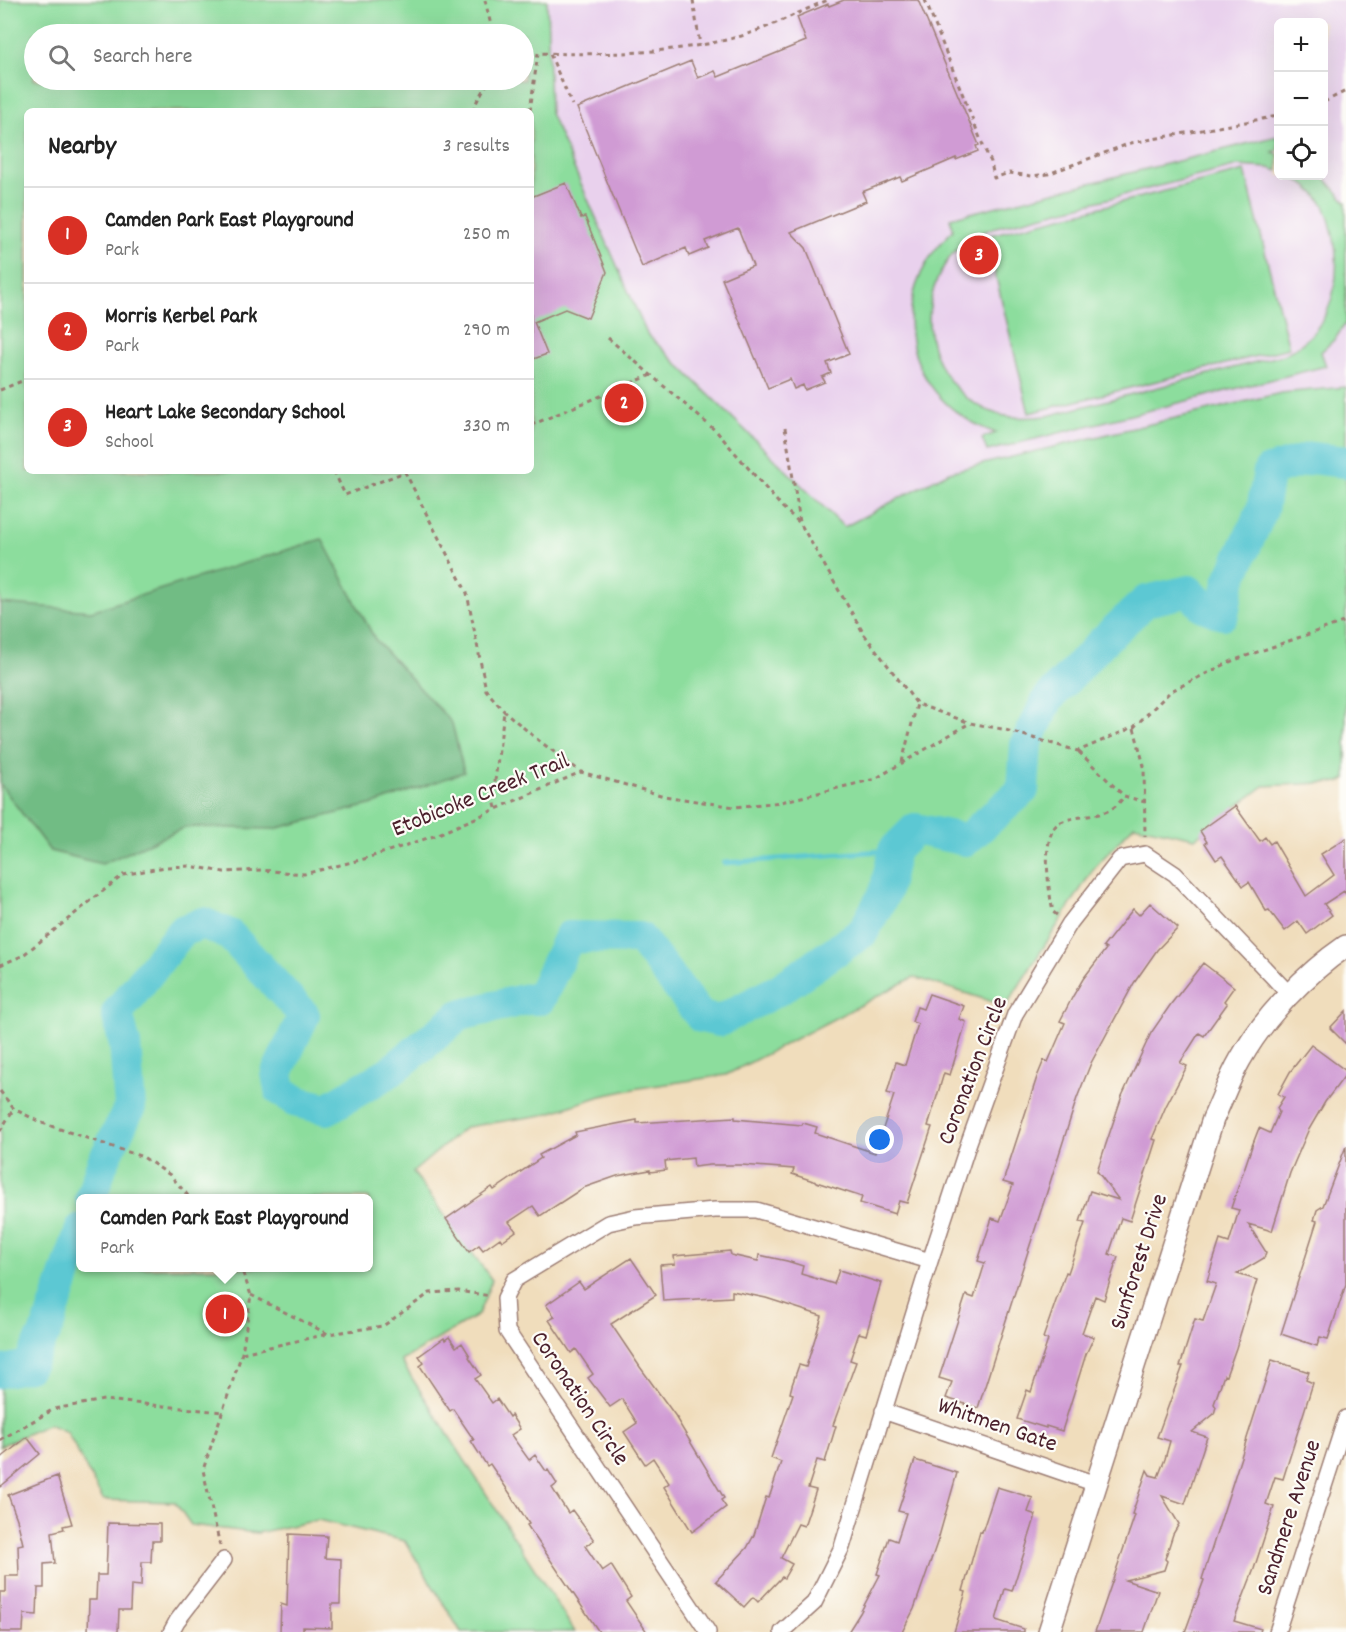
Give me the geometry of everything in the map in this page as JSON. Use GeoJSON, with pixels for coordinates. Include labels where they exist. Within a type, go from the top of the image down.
{"type":"FeatureCollection","features":[{"type":"Feature","properties":{"kind":"street","name":"Coronation Circle"},"geometry":{"type":"LineString","coordinates":[[782,1632],[814,1603],[842,1547],[930,1261],[969,1142],[1015,1014],[1070,923],[1120,859],[1145,854]]}},
{"type":"Feature","properties":{"kind":"street"},"geometry":{"type":"LineString","coordinates":[[1145,854],[1175,874],[1289,994]]}},
{"type":"Feature","properties":{"kind":"street","name":"Sunforest Drive"},"geometry":{"type":"LineString","coordinates":[[1049,1632],[1213,1119],[1240,1060],[1267,1019],[1289,994],[1346,946]]}},
{"type":"Feature","properties":{"kind":"street"},"geometry":{"type":"LineString","coordinates":[[505,1298],[514,1280],[608,1222],[715,1210],[756,1210],[930,1261]]}},
{"type":"Feature","properties":{"kind":"street","name":"Coronation Circle"},"geometry":{"type":"LineString","coordinates":[[505,1298],[507,1331],[708,1632]]}},
{"type":"Feature","properties":{"kind":"street","name":"Whitmen Gate"},"geometry":{"type":"LineString","coordinates":[[883,1412],[1096,1484]]}},
{"type":"Feature","properties":{"kind":"street","name":"Sandmere Avenue"},"geometry":{"type":"LineString","coordinates":[[1277,1632],[1346,1418]]}},
{"type":"Feature","properties":{"kind":"street"},"geometry":{"type":"LineString","coordinates":[[171,1632],[224,1560]]}},
{"type":"Feature","properties":{"kind":"path"},"geometry":{"type":"LineString","coordinates":[[485,0],[491,24]]}},
{"type":"Feature","properties":{"kind":"path"},"geometry":{"type":"LineString","coordinates":[[693,0],[700,45]]}},
{"type":"Feature","properties":{"kind":"path"},"geometry":{"type":"LineString","coordinates":[[534,82],[538,53],[646,52],[700,45],[732,39],[828,0]]}},
{"type":"Feature","properties":{"kind":"path"},"geometry":{"type":"LineString","coordinates":[[925,0],[991,162],[994,178],[1009,173],[1032,176],[1048,174],[1131,144],[1274,117]]}},
{"type":"Feature","properties":{"kind":"path"},"geometry":{"type":"LineString","coordinates":[[550,54],[572,105]]}},
{"type":"Feature","properties":{"kind":"path"},"geometry":{"type":"LineString","coordinates":[[474,108],[484,90]]}},
{"type":"Feature","properties":{"kind":"path"},"geometry":{"type":"LineString","coordinates":[[530,108],[533,90]]}},
{"type":"Feature","properties":{"kind":"path"},"geometry":{"type":"LineString","coordinates":[[1328,100],[1346,91]]}},
{"type":"Feature","properties":{"kind":"path"},"geometry":{"type":"LineString","coordinates":[[608,338],[717,432],[782,507],[800,524],[864,634],[917,704],[970,723],[1002,729],[1078,751],[1124,796],[1145,802]]}},
{"type":"Feature","properties":{"kind":"path"},"geometry":{"type":"LineString","coordinates":[[534,424],[652,375]]}},
{"type":"Feature","properties":{"kind":"path"},"geometry":{"type":"LineString","coordinates":[[0,390],[24,381]]}},
{"type":"Feature","properties":{"kind":"path"},"geometry":{"type":"LineString","coordinates":[[785,428],[800,524]]}},
{"type":"Feature","properties":{"kind":"path"},"geometry":{"type":"LineString","coordinates":[[335,474],[345,495],[402,474]]}},
{"type":"Feature","properties":{"kind":"path"},"geometry":{"type":"LineString","coordinates":[[408,474],[467,593],[486,690],[504,711],[581,772]]}},
{"type":"Feature","properties":{"kind":"path"},"geometry":{"type":"LineString","coordinates":[[1078,751],[1134,728],[1171,691],[1232,661],[1346,621]]}},
{"type":"Feature","properties":{"kind":"path"},"geometry":{"type":"LineString","coordinates":[[902,762],[917,704]]}},
{"type":"Feature","properties":{"kind":"path"},"geometry":{"type":"LineString","coordinates":[[496,808],[493,796],[504,711]]}},
{"type":"Feature","properties":{"kind":"path","name":"Etobicoke Creek Trail"},"geometry":{"type":"LineString","coordinates":[[0,965],[22,956],[123,875],[165,867],[190,866],[224,872],[261,870],[304,874],[364,859],[434,836],[581,772],[664,796],[735,807],[781,802],[830,792],[875,779],[970,723]]}},
{"type":"Feature","properties":{"kind":"path"},"geometry":{"type":"LineString","coordinates":[[1134,728],[1143,765],[1145,854]]}},
{"type":"Feature","properties":{"kind":"path"},"geometry":{"type":"LineString","coordinates":[[1070,923],[1053,912],[1047,880],[1050,832],[1059,823],[1104,813],[1119,806],[1124,796]]}},
{"type":"Feature","properties":{"kind":"path"},"geometry":{"type":"LineString","coordinates":[[1,1094],[14,1109],[42,1123],[143,1157],[170,1175],[187,1194]]}},
{"type":"Feature","properties":{"kind":"path"},"geometry":{"type":"LineString","coordinates":[[0,1131],[14,1109]]}},
{"type":"Feature","properties":{"kind":"path"},"geometry":{"type":"LineString","coordinates":[[224,1560],[203,1470],[242,1353],[251,1295],[242,1272]]}},
{"type":"Feature","properties":{"kind":"path"},"geometry":{"type":"LineString","coordinates":[[242,1353],[328,1334],[383,1326],[430,1293],[458,1291],[505,1298]]}},
{"type":"Feature","properties":{"kind":"path"},"geometry":{"type":"LineString","coordinates":[[251,1295],[328,1334]]}},
{"type":"Feature","properties":{"kind":"path"},"geometry":{"type":"LineString","coordinates":[[0,1440],[54,1409],[104,1400],[222,1412]]}},
{"type":"Feature","properties":{"kind":"shaded area"},"geometry":{"type":"Polygon","coordinates":[[[547,0],[1346,0],[1346,387],[1281,393],[949,472],[844,528],[647,334],[550,113],[547,0]]]}},
{"type":"Feature","properties":{"kind":"green space"},"geometry":{"type":"Polygon","coordinates":[[[0,0],[547,0],[550,113],[647,334],[844,527],[949,472],[1281,393],[1346,387],[1346,779],[1340,782],[1264,786],[1195,838],[1134,825],[1094,868],[1006,1006],[914,977],[726,1075],[639,1088],[601,1096],[543,1115],[466,1127],[413,1172],[492,1280],[478,1315],[401,1361],[575,1632],[461,1632],[405,1541],[318,1520],[257,1533],[191,1525],[175,1502],[103,1500],[67,1432],[49,1424],[0,1446],[0,0]]]}},
{"type":"Feature","properties":{"kind":"green space"},"geometry":{"type":"Polygon","coordinates":[[[1274,137],[1274,170],[1238,166],[992,228],[970,240],[951,256],[938,278],[931,301],[929,324],[933,347],[942,369],[956,388],[974,403],[997,414],[1022,418],[1047,416],[1283,355],[1303,343],[1328,310],[1334,290],[1336,269],[1331,226],[1324,205],[1309,188],[1298,180],[1327,180],[1346,202],[1346,323],[1335,339],[1321,352],[1326,366],[987,451],[982,438],[996,433],[964,418],[940,397],[923,372],[913,345],[910,315],[916,286],[930,257],[953,230],[950,218],[1274,137]]]}},
{"type":"Feature","properties":{"kind":"green space"},"geometry":{"type":"Polygon","coordinates":[[[1245,171],[1289,348],[1029,413],[986,236],[1245,171]]]}},
{"type":"Feature","properties":{"kind":"green space"},"geometry":{"type":"Polygon","coordinates":[[[322,539],[375,639],[452,723],[464,772],[374,804],[274,829],[186,827],[102,864],[50,851],[0,784],[0,603],[91,611],[322,539]]]}},
{"type":"Feature","properties":{"kind":"building"},"geometry":{"type":"Polygon","coordinates":[[[844,0],[918,0],[979,145],[976,146],[978,151],[902,181],[900,177],[862,192],[866,201],[791,232],[806,248],[849,354],[827,363],[831,373],[822,377],[825,382],[805,390],[803,385],[794,389],[790,379],[768,388],[722,279],[753,266],[738,228],[705,241],[708,248],[689,256],[686,248],[642,267],[577,108],[691,61],[698,78],[715,71],[718,77],[806,41],[797,17],[844,0]]]}},
{"type":"Feature","properties":{"kind":"building"},"geometry":{"type":"Polygon","coordinates":[[[566,183],[581,218],[585,217],[607,272],[588,318],[565,309],[534,322],[534,196],[566,183]]]}},
{"type":"Feature","properties":{"kind":"building"},"geometry":{"type":"Polygon","coordinates":[[[534,322],[547,354],[534,359],[534,322]]]}},
{"type":"Feature","properties":{"kind":"building"},"geometry":{"type":"Polygon","coordinates":[[[1235,806],[1260,841],[1265,837],[1270,844],[1274,841],[1306,896],[1334,875],[1321,854],[1346,838],[1346,894],[1344,891],[1324,904],[1332,915],[1307,934],[1298,921],[1285,931],[1269,910],[1266,911],[1249,882],[1243,886],[1222,856],[1216,860],[1205,843],[1207,842],[1200,831],[1235,806]]]}},
{"type":"Feature","properties":{"kind":"building"},"geometry":{"type":"Polygon","coordinates":[[[1150,903],[1178,928],[1157,950],[1134,983],[1091,1063],[1077,1098],[978,1408],[946,1398],[952,1382],[939,1378],[966,1295],[974,1298],[985,1263],[978,1261],[992,1218],[1000,1221],[1013,1185],[1003,1182],[1037,1077],[1044,1060],[1048,1062],[1065,1023],[1060,1021],[1083,979],[1106,949],[1103,947],[1133,909],[1139,915],[1150,903]]]}},
{"type":"Feature","properties":{"kind":"building"},"geometry":{"type":"Polygon","coordinates":[[[1203,963],[1234,987],[1224,1001],[1227,1004],[1204,1036],[1199,1033],[1180,1063],[1187,1066],[1152,1139],[1156,1140],[1130,1221],[1121,1218],[1109,1254],[1118,1257],[1104,1300],[1095,1296],[1082,1333],[1094,1337],[1086,1354],[1062,1431],[1017,1419],[1027,1390],[1031,1392],[1048,1340],[1043,1338],[1085,1223],[1080,1222],[1090,1191],[1119,1200],[1097,1171],[1122,1096],[1151,1033],[1203,963]]]}},
{"type":"Feature","properties":{"kind":"building"},"geometry":{"type":"Polygon","coordinates":[[[929,994],[964,1006],[959,1019],[966,1022],[950,1075],[944,1073],[928,1126],[932,1127],[907,1203],[899,1201],[895,1214],[860,1203],[862,1197],[792,1174],[794,1169],[742,1165],[694,1167],[693,1158],[665,1161],[666,1170],[650,1172],[650,1170],[617,1176],[583,1188],[540,1216],[533,1206],[509,1222],[516,1231],[502,1241],[500,1238],[483,1250],[479,1245],[469,1252],[446,1219],[492,1187],[494,1190],[541,1158],[539,1155],[576,1135],[575,1132],[637,1120],[637,1123],[735,1117],[735,1119],[802,1125],[803,1123],[817,1127],[815,1133],[875,1153],[894,1095],[887,1093],[896,1062],[905,1065],[918,1024],[912,1022],[917,1007],[923,1009],[929,994]]]}},
{"type":"Feature","properties":{"kind":"building"},"geometry":{"type":"Polygon","coordinates":[[[1346,1011],[1346,1044],[1330,1028],[1346,1011]]]}},
{"type":"Feature","properties":{"kind":"building"},"geometry":{"type":"Polygon","coordinates":[[[1311,1045],[1346,1071],[1346,1074],[1325,1102],[1308,1131],[1290,1173],[1272,1231],[1248,1224],[1266,1252],[1264,1258],[1237,1274],[1257,1280],[1236,1348],[1214,1404],[1216,1407],[1214,1414],[1192,1432],[1207,1437],[1185,1504],[1162,1496],[1179,1524],[1173,1534],[1164,1570],[1125,1580],[1158,1591],[1144,1632],[1095,1632],[1135,1515],[1132,1514],[1147,1470],[1150,1475],[1158,1477],[1165,1459],[1170,1441],[1157,1437],[1183,1366],[1180,1366],[1195,1319],[1203,1321],[1216,1284],[1207,1281],[1220,1240],[1229,1243],[1239,1210],[1231,1208],[1252,1146],[1259,1128],[1270,1133],[1279,1112],[1277,1108],[1284,1097],[1278,1094],[1290,1072],[1311,1045]]]}},
{"type":"Feature","properties":{"kind":"building"},"geometry":{"type":"Polygon","coordinates":[[[1346,1146],[1346,1284],[1328,1339],[1320,1337],[1317,1346],[1281,1334],[1317,1221],[1314,1220],[1317,1210],[1323,1206],[1346,1146]]]}},
{"type":"Feature","properties":{"kind":"building"},"geometry":{"type":"Polygon","coordinates":[[[730,1251],[731,1255],[758,1261],[759,1255],[803,1266],[801,1274],[834,1284],[839,1270],[881,1283],[866,1335],[859,1333],[850,1360],[856,1362],[833,1425],[836,1426],[825,1462],[817,1460],[808,1488],[816,1490],[804,1526],[798,1524],[781,1558],[792,1564],[784,1578],[782,1577],[758,1602],[753,1597],[744,1607],[716,1581],[747,1548],[754,1535],[766,1497],[769,1498],[781,1462],[771,1458],[793,1394],[790,1393],[792,1385],[799,1365],[806,1367],[822,1316],[766,1298],[732,1291],[732,1297],[663,1301],[660,1265],[675,1264],[674,1256],[730,1251]]]}},
{"type":"Feature","properties":{"kind":"building"},"geometry":{"type":"Polygon","coordinates":[[[631,1258],[656,1295],[611,1324],[677,1418],[724,1498],[721,1500],[726,1507],[692,1532],[664,1487],[669,1483],[653,1458],[645,1464],[624,1432],[637,1423],[622,1399],[610,1407],[588,1378],[593,1374],[576,1349],[571,1353],[549,1320],[555,1317],[546,1305],[579,1282],[584,1289],[631,1258]]]}},
{"type":"Feature","properties":{"kind":"building"},"geometry":{"type":"Polygon","coordinates":[[[449,1337],[456,1347],[462,1343],[481,1375],[475,1379],[492,1403],[497,1399],[509,1417],[511,1415],[520,1429],[511,1435],[529,1460],[535,1455],[546,1471],[548,1470],[557,1484],[552,1488],[568,1513],[572,1510],[594,1540],[585,1546],[602,1571],[611,1565],[631,1597],[626,1601],[647,1632],[599,1632],[527,1525],[529,1524],[511,1495],[490,1464],[487,1466],[471,1441],[474,1440],[453,1409],[450,1411],[420,1366],[424,1363],[419,1356],[444,1338],[445,1340],[449,1337]]]}},
{"type":"Feature","properties":{"kind":"building"},"geometry":{"type":"Polygon","coordinates":[[[1272,1360],[1309,1372],[1306,1380],[1313,1383],[1283,1479],[1275,1477],[1266,1504],[1274,1507],[1234,1621],[1261,1629],[1260,1632],[1185,1632],[1204,1580],[1202,1579],[1272,1360]]]}},
{"type":"Feature","properties":{"kind":"building"},"geometry":{"type":"Polygon","coordinates":[[[27,1437],[40,1454],[0,1487],[0,1459],[27,1437]]]}},
{"type":"Feature","properties":{"kind":"building"},"geometry":{"type":"Polygon","coordinates":[[[915,1460],[957,1473],[938,1540],[914,1609],[902,1632],[848,1632],[880,1575],[877,1574],[889,1538],[897,1541],[906,1513],[898,1511],[915,1460]]]}},
{"type":"Feature","properties":{"kind":"building"},"geometry":{"type":"Polygon","coordinates":[[[57,1476],[72,1524],[52,1532],[55,1563],[44,1564],[44,1588],[38,1588],[37,1615],[24,1614],[23,1632],[0,1632],[0,1592],[6,1592],[6,1576],[19,1576],[18,1545],[23,1544],[8,1495],[57,1476]]]}},
{"type":"Feature","properties":{"kind":"building"},"geometry":{"type":"Polygon","coordinates":[[[997,1487],[1033,1498],[1028,1512],[1036,1515],[1012,1591],[1005,1589],[996,1620],[1024,1629],[1024,1632],[954,1632],[980,1531],[982,1532],[997,1487]]]}},
{"type":"Feature","properties":{"kind":"building"},"geometry":{"type":"Polygon","coordinates":[[[108,1523],[160,1524],[160,1541],[152,1541],[151,1562],[142,1562],[141,1586],[131,1585],[130,1610],[119,1610],[118,1632],[88,1632],[89,1600],[96,1600],[97,1575],[106,1575],[108,1523]]]}},
{"type":"Feature","properties":{"kind":"building"},"geometry":{"type":"Polygon","coordinates":[[[289,1534],[327,1536],[325,1558],[341,1559],[340,1604],[332,1604],[332,1628],[303,1627],[303,1632],[280,1632],[281,1604],[287,1606],[289,1534]]]}},
{"type":"Feature","properties":{"kind":"waterway"},"geometry":{"type":"LineString","coordinates":[[92,1194],[102,1164],[130,1107],[125,1045],[117,1013],[182,931],[203,923],[230,935],[304,1015],[277,1073],[280,1090],[298,1102],[327,1109],[391,1071],[460,1015],[527,999],[540,999],[569,937],[640,938],[701,1017],[719,1021],[780,989],[863,932],[885,892],[894,850],[915,829],[966,840],[1023,790],[1026,744],[1048,699],[1103,641],[1146,601],[1189,591],[1203,606],[1223,614],[1229,582],[1262,510],[1269,471],[1311,458],[1346,462]]}},
{"type":"Feature","properties":{"kind":"waterway"},"geometry":{"type":"LineString","coordinates":[[724,863],[894,850]]}},
{"type":"Feature","properties":{"kind":"waterway"},"geometry":{"type":"LineString","coordinates":[[0,1372],[28,1366],[48,1327],[76,1244]]}},
{"type":"Feature","properties":{"kind":"place","name":"Heart Lake Secondary School"},"geometry":{"type":"Point","coordinates":[979,255]}},
{"type":"Feature","properties":{"kind":"place","name":"Morris Kerbel Park"},"geometry":{"type":"Point","coordinates":[624,403]}},
{"type":"Feature","properties":{"kind":"place","name":"Camden Park East Playground"},"geometry":{"type":"Point","coordinates":[225,1314]}}]}
